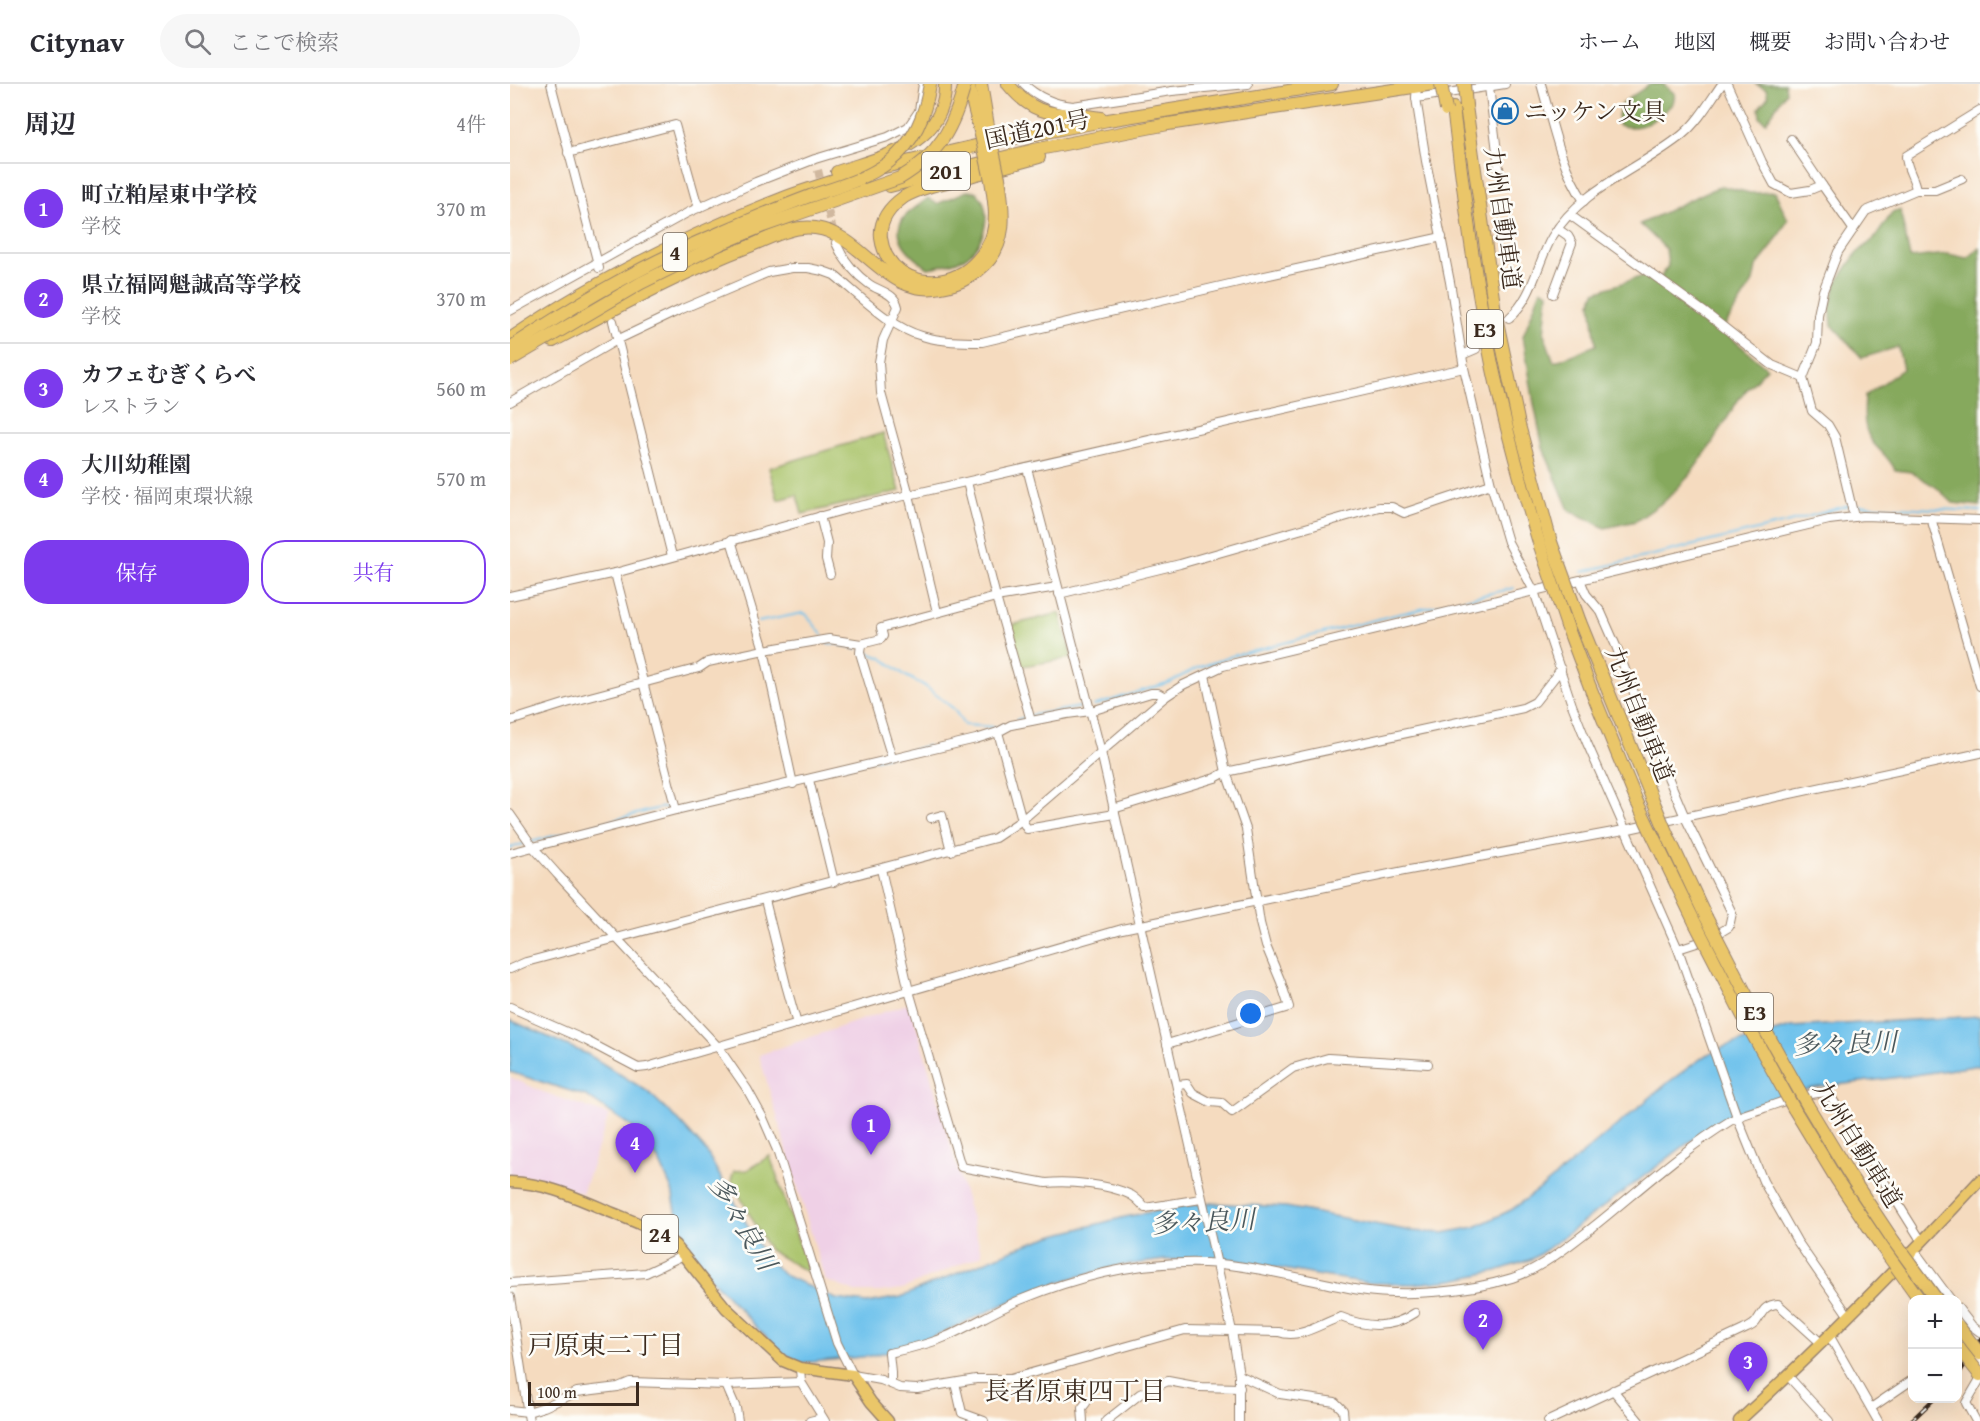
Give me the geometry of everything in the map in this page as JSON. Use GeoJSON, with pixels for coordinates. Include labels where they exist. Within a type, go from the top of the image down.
{"type":"FeatureCollection","features":[{"type":"Feature","properties":{"kind":"highway","name":"4"},"geometry":{"type":"LineString","coordinates":[[510,348],[597,292],[672,253],[809,196],[853,182],[890,162],[907,144],[919,126],[926,108],[924,84]]}},
{"type":"Feature","properties":{"kind":"highway"},"geometry":{"type":"LineString","coordinates":[[635,264],[723,217],[803,183],[905,148],[921,138],[935,123],[943,103],[945,84]]}},
{"type":"Feature","properties":{"kind":"highway"},"geometry":{"type":"LineString","coordinates":[[967,84],[985,133]]}},
{"type":"Feature","properties":{"kind":"highway"},"geometry":{"type":"LineString","coordinates":[[510,362],[622,293],[720,244],[763,226],[900,178],[927,159],[948,131],[967,84]]}},
{"type":"Feature","properties":{"kind":"highway"},"geometry":{"type":"LineString","coordinates":[[548,338],[553,341],[723,256],[802,228],[819,228],[844,238],[898,282],[919,288],[935,289],[958,284],[984,266],[1001,237],[1004,222],[985,133],[981,84]]}},
{"type":"Feature","properties":{"kind":"highway"},"geometry":{"type":"LineString","coordinates":[[1008,84],[1018,97],[1035,108],[1056,115],[1108,120]]}},
{"type":"Feature","properties":{"kind":"highway","name":"国道201号"},"geometry":{"type":"LineString","coordinates":[[510,339],[581,294],[635,264],[718,225],[783,198],[868,170],[1108,120],[1332,84]]}},
{"type":"Feature","properties":{"kind":"highway","name":"国道201号"},"geometry":{"type":"LineString","coordinates":[[510,362],[639,287],[735,240],[832,204],[926,176],[1034,150],[1287,105],[1417,90],[1433,84]]}},
{"type":"Feature","properties":{"kind":"highway"},"geometry":{"type":"LineString","coordinates":[[1442,84],[1450,109]]}},
{"type":"Feature","properties":{"kind":"highway","name":"九州自動車道"},"geometry":{"type":"LineString","coordinates":[[1450,84],[1450,109],[1482,315],[1493,369],[1509,439],[1545,544],[1580,622],[1701,920],[1748,1026],[1794,1109],[1837,1179],[1917,1295]]}},
{"type":"Feature","properties":{"kind":"highway","name":"九州自動車道"},"geometry":{"type":"LineString","coordinates":[[1464,84],[1495,312],[1545,544],[1567,626],[1590,687],[1653,836],[1849,1174],[1893,1240],[1934,1295]]}},
{"type":"Feature","properties":{"kind":"highway"},"geometry":{"type":"LineString","coordinates":[[995,179],[993,231],[984,253],[972,266],[958,275],[942,280],[924,280],[908,276],[894,268],[882,247],[881,231],[884,218],[894,205],[906,196],[930,187],[1077,148],[1127,132]]}},
{"type":"Feature","properties":{"kind":"highway"},"geometry":{"type":"LineString","coordinates":[[1962,1331],[1980,1354]]}},
{"type":"Feature","properties":{"kind":"highway"},"geometry":{"type":"LineString","coordinates":[[1959,1349],[1980,1377]]}},
{"type":"Feature","properties":{"kind":"main road"},"geometry":{"type":"LineString","coordinates":[[1739,1421],[1788,1376],[1918,1246],[1980,1180]]}},
{"type":"Feature","properties":{"kind":"main road","name":"24"},"geometry":{"type":"LineString","coordinates":[[510,1182],[549,1187],[648,1227],[664,1236],[752,1334],[783,1361],[800,1368],[853,1375]]}},
{"type":"Feature","properties":{"kind":"main road"},"geometry":{"type":"LineString","coordinates":[[853,1375],[871,1402],[888,1421]]}},
{"type":"Feature","properties":{"kind":"street"},"geometry":{"type":"LineString","coordinates":[[551,84],[598,265]]}},
{"type":"Feature","properties":{"kind":"street"},"geometry":{"type":"LineString","coordinates":[[510,310],[598,265],[700,208],[756,182],[815,159],[888,137],[908,127],[919,111],[924,84]]}},
{"type":"Feature","properties":{"kind":"street"},"geometry":{"type":"LineString","coordinates":[[1024,84],[1042,97],[1058,104],[1073,106],[1172,91],[1248,84]]}},
{"type":"Feature","properties":{"kind":"street"},"geometry":{"type":"LineString","coordinates":[[1505,84],[1488,87],[1417,90],[1426,161],[1442,237],[1464,368],[1491,484],[1508,542],[1534,591],[1579,724],[1678,949],[1763,1181],[1819,1274],[1848,1315]]}},
{"type":"Feature","properties":{"kind":"street"},"geometry":{"type":"LineString","coordinates":[[1541,84],[1564,164],[1584,201]]}},
{"type":"Feature","properties":{"kind":"street"},"geometry":{"type":"LineString","coordinates":[[1509,318],[1532,284],[1552,237],[1570,215],[1584,201],[1683,134],[1722,84]]}},
{"type":"Feature","properties":{"kind":"street"},"geometry":{"type":"LineString","coordinates":[[1727,84],[1774,184],[1791,193],[1810,190],[1822,185]]}},
{"type":"Feature","properties":{"kind":"street"},"geometry":{"type":"LineString","coordinates":[[1488,87],[1500,176]]}},
{"type":"Feature","properties":{"kind":"street"},"geometry":{"type":"LineString","coordinates":[[1916,190],[1906,156],[1980,110]]}},
{"type":"Feature","properties":{"kind":"street"},"geometry":{"type":"LineString","coordinates":[[568,153],[675,125],[700,208]]}},
{"type":"Feature","properties":{"kind":"street"},"geometry":{"type":"LineString","coordinates":[[1791,139],[1853,229]]}},
{"type":"Feature","properties":{"kind":"street"},"geometry":{"type":"LineString","coordinates":[[815,159],[818,170]]}},
{"type":"Feature","properties":{"kind":"street"},"geometry":{"type":"LineString","coordinates":[[1854,517],[1835,437],[1828,425],[1812,411],[1803,378],[1817,343],[1818,315],[1823,291],[1838,252],[1866,211],[1916,190],[1935,190],[1962,179]]}},
{"type":"Feature","properties":{"kind":"street"},"geometry":{"type":"LineString","coordinates":[[1570,215],[1772,365],[1803,378]]}},
{"type":"Feature","properties":{"kind":"street"},"geometry":{"type":"LineString","coordinates":[[1553,294],[1572,243],[1568,236],[1558,229]]}},
{"type":"Feature","properties":{"kind":"street"},"geometry":{"type":"LineString","coordinates":[[510,402],[617,340],[769,272],[792,268],[823,271],[834,275],[891,321],[920,336],[950,342],[982,342],[1442,237]]}},
{"type":"Feature","properties":{"kind":"street"},"geometry":{"type":"LineString","coordinates":[[836,243],[842,257],[869,284],[893,297],[897,302],[898,307],[883,340],[879,362],[881,393],[909,495],[937,612]]}},
{"type":"Feature","properties":{"kind":"street"},"geometry":{"type":"LineString","coordinates":[[613,321],[672,556]]}},
{"type":"Feature","properties":{"kind":"street"},"geometry":{"type":"LineString","coordinates":[[1462,355],[1476,349]]}},
{"type":"Feature","properties":{"kind":"street"},"geometry":{"type":"LineString","coordinates":[[510,596],[615,573],[820,516],[1464,368]]}},
{"type":"Feature","properties":{"kind":"street"},"geometry":{"type":"LineString","coordinates":[[1027,468],[1101,752],[1232,1330],[1239,1375],[1239,1421]]}},
{"type":"Feature","properties":{"kind":"street"},"geometry":{"type":"LineString","coordinates":[[967,482],[1031,721]]}},
{"type":"Feature","properties":{"kind":"street"},"geometry":{"type":"LineString","coordinates":[[510,721],[567,703],[699,668],[708,662],[829,639],[861,644],[881,639],[883,636],[881,628],[996,597],[1058,591],[1180,564],[1379,507],[1392,507],[1404,513],[1491,484]]}},
{"type":"Feature","properties":{"kind":"street"},"geometry":{"type":"LineString","coordinates":[[820,516],[827,543],[826,559],[830,574]]}},
{"type":"Feature","properties":{"kind":"street"},"geometry":{"type":"LineString","coordinates":[[510,969],[526,962],[994,838],[1022,820],[1165,697],[1183,685],[1223,666],[1534,591],[1581,582],[1806,525],[1854,517],[1980,520]]}},
{"type":"Feature","properties":{"kind":"street"},"geometry":{"type":"LineString","coordinates":[[1930,518],[1980,686]]}},
{"type":"Feature","properties":{"kind":"street"},"geometry":{"type":"LineString","coordinates":[[731,540],[764,650],[793,784]]}},
{"type":"Feature","properties":{"kind":"street"},"geometry":{"type":"LineString","coordinates":[[615,573],[676,810]]}},
{"type":"Feature","properties":{"kind":"street"},"geometry":{"type":"LineString","coordinates":[[1581,582],[1586,594],[1601,612],[1648,732],[1684,815],[1732,913],[1730,927],[1709,939],[1678,949]]}},
{"type":"Feature","properties":{"kind":"street"},"geometry":{"type":"LineString","coordinates":[[861,644],[860,653],[892,758]]}},
{"type":"Feature","properties":{"kind":"street"},"geometry":{"type":"LineString","coordinates":[[998,732],[1022,820],[1027,829],[1114,812],[1215,778],[1226,772],[1523,708],[1535,702],[1561,669]]}},
{"type":"Feature","properties":{"kind":"street"},"geometry":{"type":"LineString","coordinates":[[1167,1044],[1289,1007],[1266,946],[1260,923],[1246,830],[1226,772],[1205,675]]}},
{"type":"Feature","properties":{"kind":"street"},"geometry":{"type":"LineString","coordinates":[[510,853],[998,732],[1011,725],[1091,711],[1151,693],[1158,693],[1165,697]]}},
{"type":"Feature","properties":{"kind":"street"},"geometry":{"type":"LineString","coordinates":[[510,1007],[585,1040],[638,1068],[647,1067],[1140,925],[1404,870],[1624,830],[1684,815],[1980,753]]}},
{"type":"Feature","properties":{"kind":"street"},"geometry":{"type":"LineString","coordinates":[[809,780],[834,882]]}},
{"type":"Feature","properties":{"kind":"street"},"geometry":{"type":"LineString","coordinates":[[510,814],[533,847],[718,1047],[747,1089],[770,1132],[837,1343],[853,1375],[881,1380],[900,1388],[917,1389],[976,1379],[1010,1378],[1185,1330],[1232,1330],[1297,1335],[1341,1317],[1366,1325],[1380,1325],[1403,1321],[1415,1313]]}},
{"type":"Feature","properties":{"kind":"street"},"geometry":{"type":"LineString","coordinates":[[932,818],[942,815],[951,851]]}},
{"type":"Feature","properties":{"kind":"street"},"geometry":{"type":"LineString","coordinates":[[881,869],[909,991],[961,1167],[1046,1183],[1083,1184],[1120,1191],[1133,1196],[1145,1208],[1201,1199]]}},
{"type":"Feature","properties":{"kind":"street"},"geometry":{"type":"LineString","coordinates":[[765,900],[797,1024]]}},
{"type":"Feature","properties":{"kind":"street"},"geometry":{"type":"LineString","coordinates":[[1177,1085],[1187,1084],[1193,1093],[1210,1102],[1222,1103],[1232,1112],[1293,1068],[1328,1058],[1428,1064]]}},
{"type":"Feature","properties":{"kind":"street"},"geometry":{"type":"LineString","coordinates":[[891,1384],[889,1353],[943,1338],[1030,1296],[1086,1278],[1130,1269],[1184,1263],[1217,1264],[1254,1268],[1362,1290],[1429,1292],[1473,1288],[1511,1278],[1533,1271],[1737,1115],[1809,1093],[1827,1092],[1898,1206],[1918,1246],[1949,1295]]}},
{"type":"Feature","properties":{"kind":"street"},"geometry":{"type":"LineString","coordinates":[[510,1283],[646,1273],[684,1256]]}},
{"type":"Feature","properties":{"kind":"street"},"geometry":{"type":"LineString","coordinates":[[510,1297],[528,1416]]}},
{"type":"Feature","properties":{"kind":"street"},"geometry":{"type":"LineString","coordinates":[[1548,1421],[1755,1324],[1762,1310],[1772,1304],[1778,1304],[1825,1339],[1878,1421]]}},
{"type":"Feature","properties":{"kind":"street"},"geometry":{"type":"LineString","coordinates":[[1962,1313],[1980,1332]]}},
{"type":"Feature","properties":{"kind":"street"},"geometry":{"type":"LineString","coordinates":[[800,1368],[801,1382],[823,1420],[810,1421]]}},
{"type":"Feature","properties":{"kind":"street"},"geometry":{"type":"LineString","coordinates":[[1239,1375],[1280,1394],[1335,1402],[1342,1410],[1344,1421]]}},
{"type":"Feature","properties":{"kind":"street"},"geometry":{"type":"LineString","coordinates":[[1788,1376],[1829,1421]]}},
{"type":"Feature","properties":{"kind":"street"},"geometry":{"type":"LineString","coordinates":[[1976,1421],[1966,1403],[1980,1377]]}},
{"type":"Feature","properties":{"kind":"street"},"geometry":{"type":"LineString","coordinates":[[1106,1421],[1140,1394],[1168,1381],[1200,1387],[1240,1388]]}},
{"type":"Feature","properties":{"kind":"street"},"geometry":{"type":"LineString","coordinates":[[510,1410],[528,1416],[578,1392],[618,1387],[630,1382],[726,1385],[801,1382]]}},
{"type":"Feature","properties":{"kind":"street"},"geometry":{"type":"LineString","coordinates":[[955,1383],[962,1413],[984,1421]]}},
{"type":"Feature","properties":{"kind":"street"},"geometry":{"type":"LineString","coordinates":[[1871,1407],[1908,1383]]}},
{"type":"Feature","properties":{"kind":"street"},"geometry":{"type":"LineString","coordinates":[[726,1385],[738,1421]]}},
{"type":"Feature","properties":{"kind":"street"},"geometry":{"type":"LineString","coordinates":[[1613,1390],[1639,1421]]}},
{"type":"Feature","properties":{"kind":"street"},"geometry":{"type":"LineString","coordinates":[[1083,1421],[1082,1408],[1086,1404]]}},
{"type":"Feature","properties":{"kind":"shaded area"},"geometry":{"type":"Polygon","coordinates":[[[910,1003],[982,1255],[902,1289],[855,1292],[825,1280],[759,1055],[910,1003]]]}},
{"type":"Feature","properties":{"kind":"shaded area"},"geometry":{"type":"Polygon","coordinates":[[[510,1077],[543,1092],[609,1115],[582,1193],[533,1176],[510,1175],[510,1077]]]}},
{"type":"Feature","properties":{"kind":"green space"},"geometry":{"type":"Polygon","coordinates":[[[1649,84],[1663,84],[1675,94],[1673,103],[1661,115],[1641,126],[1618,125],[1618,116],[1623,104],[1649,84]]]}},
{"type":"Feature","properties":{"kind":"green space"},"geometry":{"type":"Polygon","coordinates":[[[1755,84],[1785,84],[1786,92],[1766,122],[1760,117],[1759,108],[1768,97],[1766,89],[1755,84]]]}},
{"type":"Feature","properties":{"kind":"green space"},"geometry":{"type":"Polygon","coordinates":[[[1722,186],[1750,193],[1775,192],[1788,220],[1756,267],[1753,282],[1722,330],[1767,368],[1740,397],[1689,476],[1666,500],[1636,521],[1605,528],[1569,510],[1543,448],[1523,336],[1541,289],[1548,293],[1544,334],[1554,362],[1596,345],[1591,303],[1595,292],[1643,276],[1659,280],[1668,266],[1666,249],[1640,224],[1722,186]]]}},
{"type":"Feature","properties":{"kind":"green space"},"geometry":{"type":"Polygon","coordinates":[[[967,191],[977,192],[986,211],[985,227],[979,242],[964,258],[928,268],[911,254],[902,241],[899,227],[902,220],[928,198],[937,204],[967,191]]]}},
{"type":"Feature","properties":{"kind":"green space"},"geometry":{"type":"Polygon","coordinates":[[[1900,210],[1910,258],[1948,254],[1967,258],[1980,248],[1980,506],[1953,503],[1936,487],[1911,472],[1895,470],[1870,439],[1864,409],[1865,396],[1903,369],[1898,347],[1862,358],[1832,325],[1830,307],[1836,283],[1856,254],[1875,238],[1892,213],[1900,210]]]}},
{"type":"Feature","properties":{"kind":"green space"},"geometry":{"type":"Polygon","coordinates":[[[883,433],[900,491],[802,514],[797,495],[778,500],[769,468],[883,433]]]}},
{"type":"Feature","properties":{"kind":"green space"},"geometry":{"type":"Polygon","coordinates":[[[1060,613],[1072,658],[1017,667],[1008,626],[1060,613]]]}},
{"type":"Feature","properties":{"kind":"green space"},"geometry":{"type":"Polygon","coordinates":[[[770,1156],[809,1273],[769,1250],[731,1180],[734,1171],[747,1170],[770,1156]]]}},
{"type":"Feature","properties":{"kind":"water","name":"多々良川"},"geometry":{"type":"Polygon","coordinates":[[[1980,1016],[1980,1065],[1813,1088],[1778,1097],[1746,1109],[1708,1128],[1546,1250],[1532,1259],[1496,1271],[1453,1280],[1413,1284],[1370,1283],[1228,1259],[1165,1260],[1118,1266],[1069,1279],[1022,1296],[924,1341],[871,1356],[802,1363],[784,1354],[704,1271],[679,1226],[672,1190],[659,1161],[632,1127],[586,1096],[510,1072],[510,1020],[589,1055],[647,1091],[706,1151],[762,1251],[782,1274],[836,1299],[867,1303],[901,1297],[1051,1236],[1180,1206],[1210,1203],[1286,1207],[1411,1231],[1443,1233],[1475,1227],[1511,1210],[1544,1186],[1670,1081],[1706,1055],[1726,1046],[1791,1027],[1980,1016]]]}},
{"type":"Feature","properties":{"kind":"waterway"},"geometry":{"type":"LineString","coordinates":[[1582,572],[1786,523],[1849,505]]}},
{"type":"Feature","properties":{"kind":"waterway"},"geometry":{"type":"LineString","coordinates":[[1854,505],[1980,511]]}},
{"type":"Feature","properties":{"kind":"waterway"},"geometry":{"type":"LineString","coordinates":[[1093,706],[1170,682],[1197,668],[1232,656],[1390,616],[1514,588]]}},
{"type":"Feature","properties":{"kind":"waterway"},"geometry":{"type":"LineString","coordinates":[[758,622],[803,613],[823,636]]}},
{"type":"Feature","properties":{"kind":"waterway"},"geometry":{"type":"LineString","coordinates":[[826,641],[828,644],[857,649]]}},
{"type":"Feature","properties":{"kind":"waterway"},"geometry":{"type":"LineString","coordinates":[[863,651],[882,658],[906,676],[925,686],[954,709],[964,725],[995,727]]}},
{"type":"Feature","properties":{"kind":"waterway"},"geometry":{"type":"LineString","coordinates":[[1016,720],[1032,715],[1087,706]]}},
{"type":"Feature","properties":{"kind":"waterway"},"geometry":{"type":"LineString","coordinates":[[989,731],[1003,725]]}},
{"type":"Feature","properties":{"kind":"waterway"},"geometry":{"type":"LineString","coordinates":[[846,766],[928,746]]}},
{"type":"Feature","properties":{"kind":"waterway"},"geometry":{"type":"LineString","coordinates":[[531,842],[659,808],[671,807]]}},
{"type":"Feature","properties":{"kind":"waterway"},"geometry":{"type":"LineString","coordinates":[[510,848],[526,843]]}},
{"type":"Feature","properties":{"kind":"tunnel"},"geometry":{"type":"LineString","coordinates":[[818,170],[822,187]]}},
{"type":"Feature","properties":{"kind":"tunnel"},"geometry":{"type":"LineString","coordinates":[[825,200],[835,237]]}},
{"type":"Feature","properties":{"kind":"railway"},"geometry":{"type":"LineString","coordinates":[[1962,1369],[1980,1340]]}},
{"type":"Feature","properties":{"kind":"railway"},"geometry":{"type":"LineString","coordinates":[[1911,1421],[1930,1403]]}},
{"type":"Feature","properties":{"kind":"place","name":"ニッケン文具"},"geometry":{"type":"Point","coordinates":[1505,111]}},
{"type":"Feature","properties":{"kind":"place","name":"町立粕屋東中学校"},"geometry":{"type":"Point","coordinates":[871,1155]}},
{"type":"Feature","properties":{"kind":"place","name":"大川幼稚園"},"geometry":{"type":"Point","coordinates":[635,1173]}},
{"type":"Feature","properties":{"kind":"place","name":"県立福岡魁誠高等学校"},"geometry":{"type":"Point","coordinates":[1483,1350]}},
{"type":"Feature","properties":{"kind":"place","name":"カフェむぎくらべ"},"geometry":{"type":"Point","coordinates":[1748,1392]}},
{"type":"Feature","properties":{"kind":"district","name":"戸原東二丁目"},"geometry":{"type":"Point","coordinates":[606,1344]}},
{"type":"Feature","properties":{"kind":"district","name":"長者原東四丁目"},"geometry":{"type":"Point","coordinates":[1075,1390]}}]}
